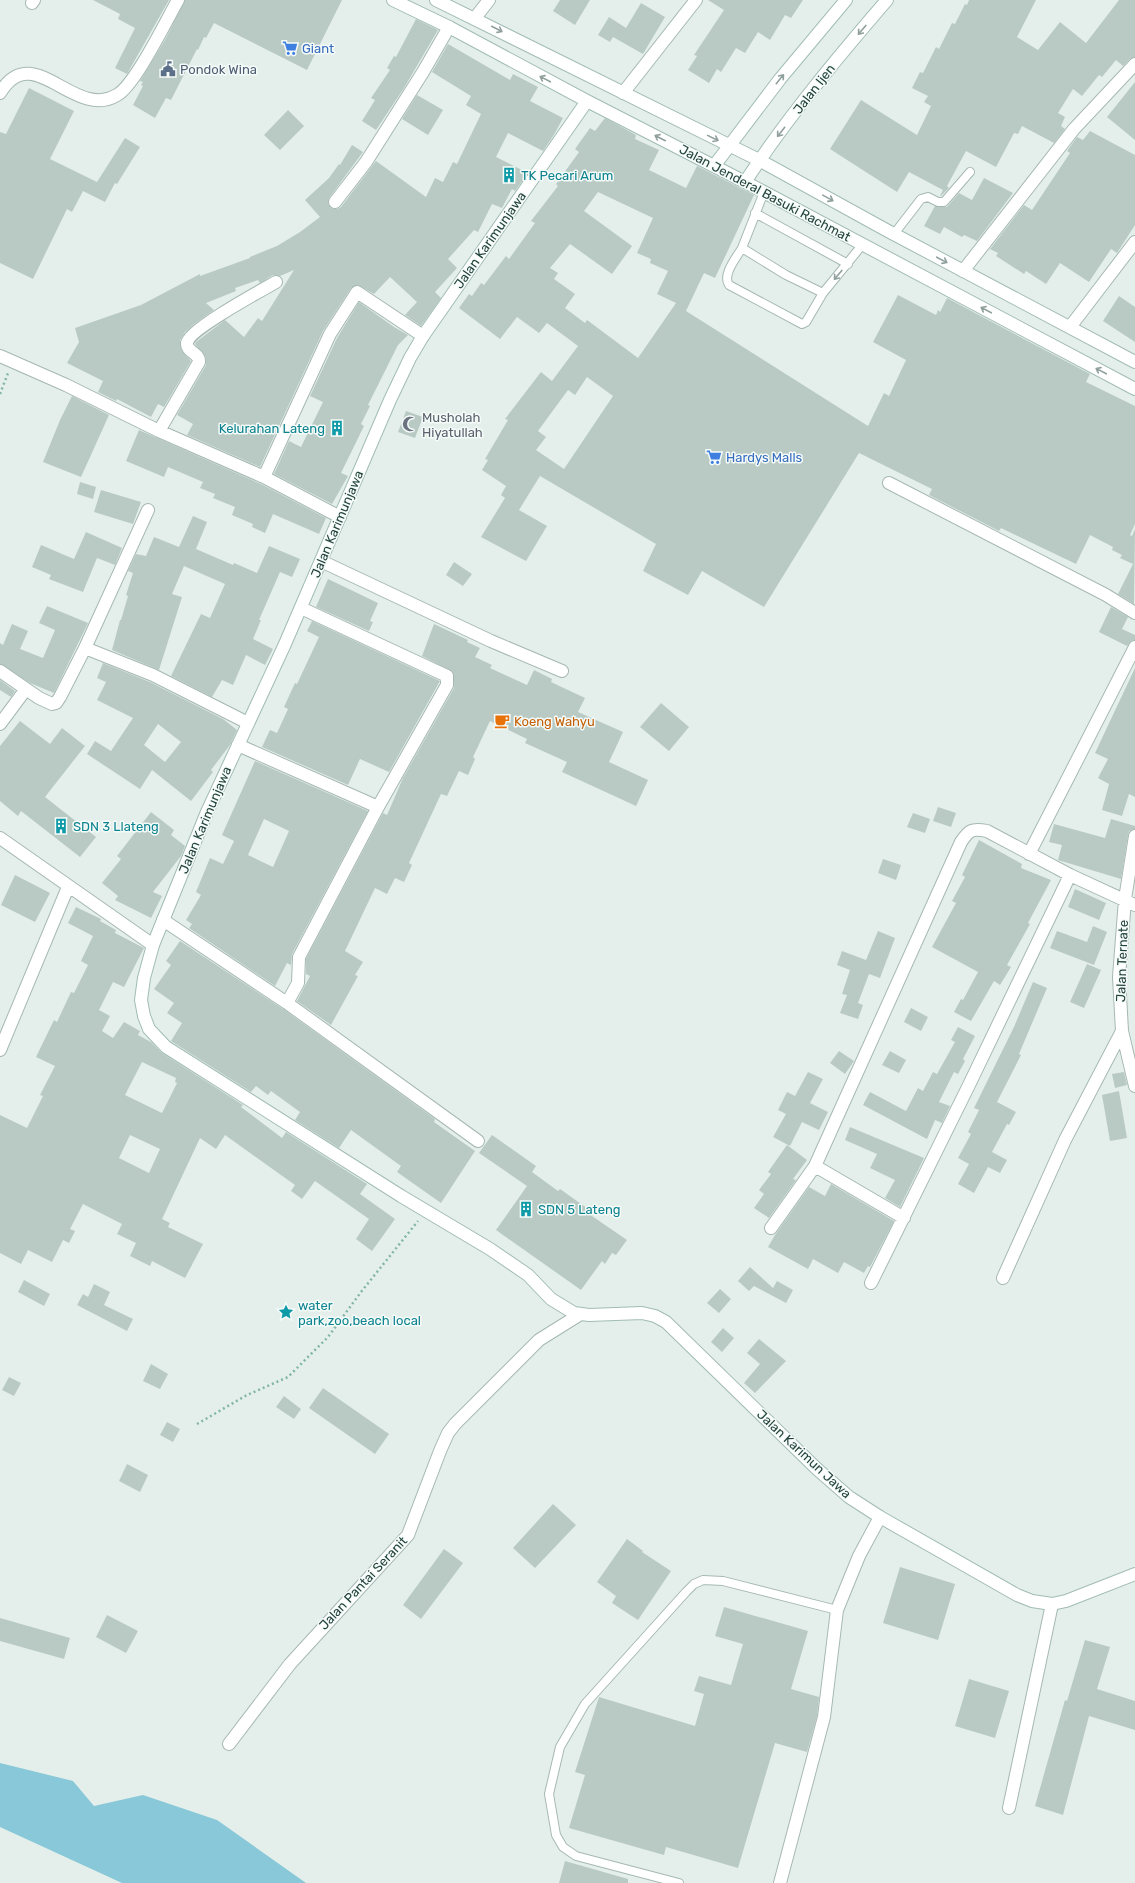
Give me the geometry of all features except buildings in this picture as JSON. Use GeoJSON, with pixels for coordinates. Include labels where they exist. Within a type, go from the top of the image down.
{"type":"FeatureCollection","features":[{"type":"Feature","properties":{"kind":"street"},"geometry":{"type":"LineString","coordinates":[[0,93],[6,84],[17,75],[28,72],[86,99],[103,100],[117,95],[130,83],[178,0]]}},
{"type":"Feature","properties":{"kind":"street","name":"Jalan Jenderal Basuki Rachmat"},"geometry":{"type":"LineString","coordinates":[[393,0],[449,27],[587,101],[745,182],[1135,389]]}},
{"type":"Feature","properties":{"kind":"street","name":"Jalan Jenderal Basuki Rachmat"},"geometry":{"type":"LineString","coordinates":[[436,0],[475,18],[728,146],[759,160],[894,234],[1135,362]]}},
{"type":"Feature","properties":{"kind":"street"},"geometry":{"type":"LineString","coordinates":[[475,18],[489,0]]}},
{"type":"Feature","properties":{"kind":"street"},"geometry":{"type":"LineString","coordinates":[[623,93],[696,0]]}},
{"type":"Feature","properties":{"kind":"street"},"geometry":{"type":"LineString","coordinates":[[714,166],[780,79],[846,0]]}},
{"type":"Feature","properties":{"kind":"street","name":"Jalan Ijen"},"geometry":{"type":"LineString","coordinates":[[745,182],[759,160],[827,73],[887,0]]}},
{"type":"Feature","properties":{"kind":"street"},"geometry":{"type":"LineString","coordinates":[[335,202],[366,162],[423,72],[449,27]]}},
{"type":"Feature","properties":{"kind":"street"},"geometry":{"type":"LineString","coordinates":[[963,271],[1074,129],[1135,64]]}},
{"type":"Feature","properties":{"kind":"street","name":"Jalan Karimunjawa"},"geometry":{"type":"LineString","coordinates":[[577,1314],[551,1299],[528,1275],[490,1249],[426,1211],[166,1047],[149,1029],[144,1016],[141,1000],[144,978],[153,945],[207,812],[301,608],[390,400],[410,358],[423,336],[587,101]]}},
{"type":"Feature","properties":{"kind":"street"},"geometry":{"type":"LineString","coordinates":[[1070,327],[1135,242]]}},
{"type":"Feature","properties":{"kind":"street"},"geometry":{"type":"LineString","coordinates":[[159,431],[199,362],[197,356],[187,347],[186,343],[189,336],[221,314],[276,282]]}},
{"type":"Feature","properties":{"kind":"street"},"geometry":{"type":"LineString","coordinates":[[264,477],[330,334],[357,292],[423,336]]}},
{"type":"Feature","properties":{"kind":"street"},"geometry":{"type":"LineString","coordinates":[[0,356],[66,385],[159,431],[264,477],[340,517]]}},
{"type":"Feature","properties":{"kind":"street"},"geometry":{"type":"LineString","coordinates":[[888,483],[1106,595],[1135,613]]}},
{"type":"Feature","properties":{"kind":"street"},"geometry":{"type":"LineString","coordinates":[[0,671],[46,703],[56,703],[85,648],[148,510]]}},
{"type":"Feature","properties":{"kind":"street"},"geometry":{"type":"LineString","coordinates":[[321,560],[491,641],[562,671]]}},
{"type":"Feature","properties":{"kind":"street"},"geometry":{"type":"LineString","coordinates":[[287,1003],[298,983],[299,957],[378,807],[447,685],[447,676],[301,608]]}},
{"type":"Feature","properties":{"kind":"street"},"geometry":{"type":"LineString","coordinates":[[85,648],[153,676],[248,723]]}},
{"type":"Feature","properties":{"kind":"street"},"geometry":{"type":"LineString","coordinates":[[1029,854],[1135,648]]}},
{"type":"Feature","properties":{"kind":"street"},"geometry":{"type":"LineString","coordinates":[[0,724],[26,689]]}},
{"type":"Feature","properties":{"kind":"street"},"geometry":{"type":"LineString","coordinates":[[238,745],[378,807]]}},
{"type":"Feature","properties":{"kind":"street"},"geometry":{"type":"LineString","coordinates":[[771,1228],[815,1166],[961,842],[968,833],[977,829],[987,831],[1070,875],[1130,902]]}},
{"type":"Feature","properties":{"kind":"street","name":"Jalan Ternate"},"geometry":{"type":"LineString","coordinates":[[1135,836],[1130,902],[1119,977],[1122,1031],[1135,1086]]}},
{"type":"Feature","properties":{"kind":"street"},"geometry":{"type":"LineString","coordinates":[[0,838],[153,945]]}},
{"type":"Feature","properties":{"kind":"street"},"geometry":{"type":"LineString","coordinates":[[870,1282],[904,1218],[1070,875]]}},
{"type":"Feature","properties":{"kind":"street"},"geometry":{"type":"LineString","coordinates":[[0,1050],[68,887]]}},
{"type":"Feature","properties":{"kind":"street"},"geometry":{"type":"LineString","coordinates":[[163,920],[287,1003],[478,1141]]}},
{"type":"Feature","properties":{"kind":"street"},"geometry":{"type":"LineString","coordinates":[[1003,1278],[1065,1140],[1122,1031]]}},
{"type":"Feature","properties":{"kind":"street"},"geometry":{"type":"LineString","coordinates":[[815,1166],[904,1218]]}},
{"type":"Feature","properties":{"kind":"street","name":"Jalan Karimun Jawa"},"geometry":{"type":"LineString","coordinates":[[577,1314],[642,1313],[655,1316],[666,1322],[817,1470],[849,1498],[880,1518],[1017,1595],[1032,1601],[1052,1604],[1066,1601],[1135,1574]]}},
{"type":"Feature","properties":{"kind":"street","name":"Jalan Pantai Seranit"},"geometry":{"type":"LineString","coordinates":[[230,1744],[290,1664],[408,1535],[440,1451],[448,1433],[455,1424],[538,1340],[577,1314]]}},
{"type":"Feature","properties":{"kind":"street"},"geometry":{"type":"LineString","coordinates":[[780,1883],[824,1717],[838,1610],[859,1556],[880,1518]]}},
{"type":"Feature","properties":{"kind":"street"},"geometry":{"type":"LineString","coordinates":[[1009,1808],[1052,1604]]}},
{"type":"Feature","properties":{"kind":"lane"},"geometry":{"type":"LineString","coordinates":[[894,234],[921,199],[928,197],[938,202],[944,202],[970,172]]}},
{"type":"Feature","properties":{"kind":"lane"},"geometry":{"type":"LineString","coordinates":[[764,192],[742,248],[726,276],[727,281],[730,285],[802,324],[806,322],[823,293],[863,244]]}},
{"type":"Feature","properties":{"kind":"lane"},"geometry":{"type":"LineString","coordinates":[[755,213],[848,264]]}},
{"type":"Feature","properties":{"kind":"lane"},"geometry":{"type":"LineString","coordinates":[[742,248],[786,275],[823,293]]}},
{"type":"Feature","properties":{"kind":"lane"},"geometry":{"type":"LineString","coordinates":[[679,1883],[576,1856],[563,1847],[556,1835],[549,1794],[560,1747],[585,1704],[686,1592],[694,1584],[703,1580],[723,1580],[838,1610]]}},
{"type":"Feature","properties":{"kind":"path"},"geometry":{"type":"LineString","coordinates":[[0,394],[12,362]]}},
{"type":"Feature","properties":{"kind":"path"},"geometry":{"type":"LineString","coordinates":[[197,1424],[247,1396],[288,1377],[328,1337],[361,1292],[426,1211]]}},
{"type":"Feature","properties":{"kind":"water"},"geometry":{"type":"Polygon","coordinates":[[[0,1763],[73,1781],[94,1806],[143,1795],[217,1820],[306,1883],[122,1883],[0,1827],[0,1763]]]}},
{"type":"Feature","properties":{"kind":"place","name":"Giant"},"geometry":{"type":"Point","coordinates":[290,48]}},
{"type":"Feature","properties":{"kind":"place","name":"Pondok Wina"},"geometry":{"type":"Point","coordinates":[168,69]}},
{"type":"Feature","properties":{"kind":"place","name":"TK Pecari Arum"},"geometry":{"type":"Point","coordinates":[509,175]}},
{"type":"Feature","properties":{"kind":"place","name":"Musholah Hiyatullah"},"geometry":{"type":"Point","coordinates":[410,424]}},
{"type":"Feature","properties":{"kind":"place","name":"Kelurahan Lateng"},"geometry":{"type":"Point","coordinates":[337,428]}},
{"type":"Feature","properties":{"kind":"place","name":"Hardys Malls"},"geometry":{"type":"Point","coordinates":[714,457]}},
{"type":"Feature","properties":{"kind":"place","name":"Koeng Wahyu"},"geometry":{"type":"Point","coordinates":[502,721]}},
{"type":"Feature","properties":{"kind":"place","name":"SDN 3 Llateng"},"geometry":{"type":"Point","coordinates":[61,826]}},
{"type":"Feature","properties":{"kind":"place","name":"SDN 5 Lateng"},"geometry":{"type":"Point","coordinates":[526,1209]}},
{"type":"Feature","properties":{"kind":"place","name":"water park,zoo,beach local"},"geometry":{"type":"Point","coordinates":[286,1312]}}]}
